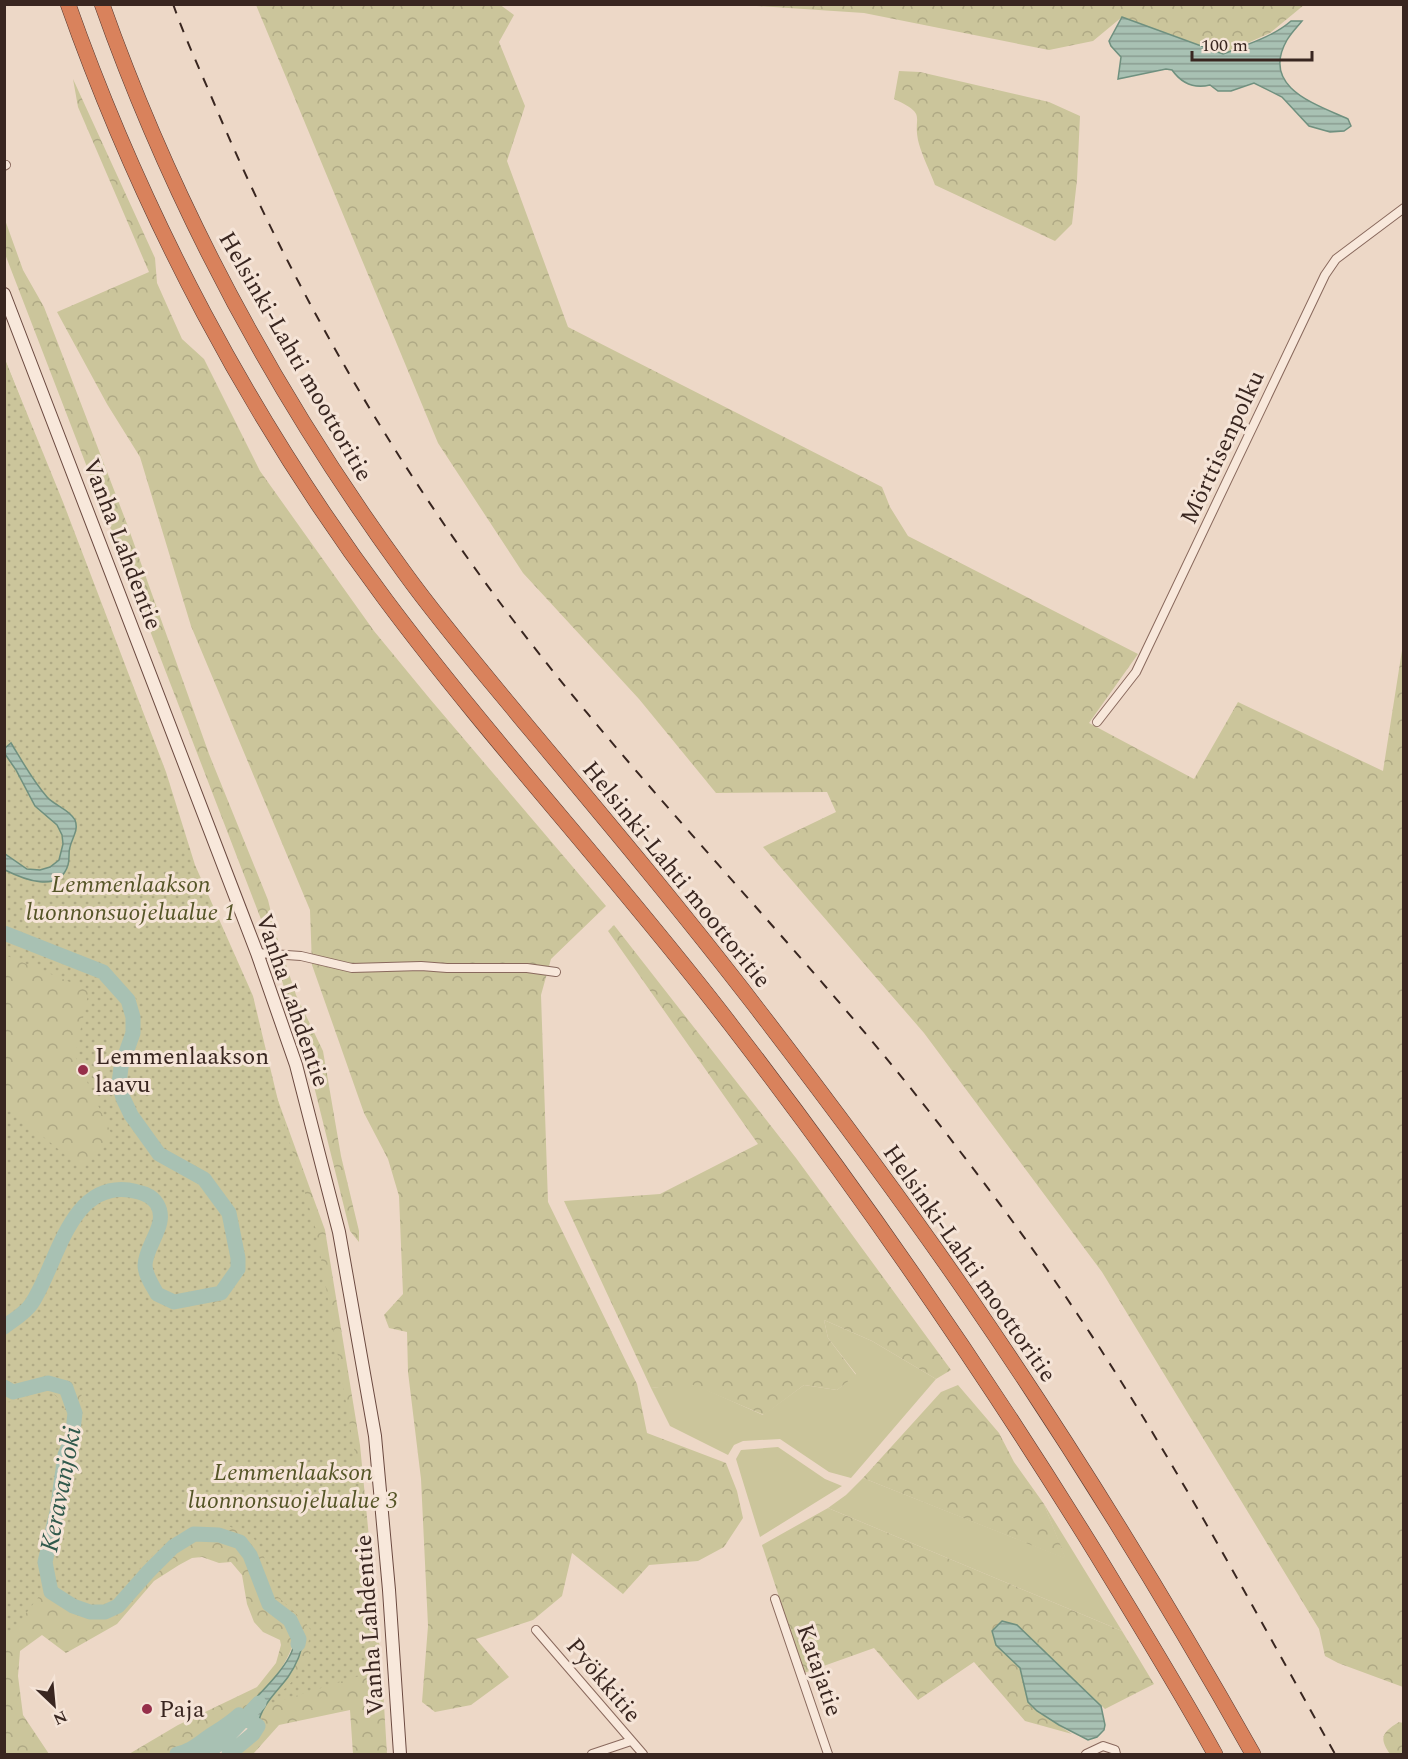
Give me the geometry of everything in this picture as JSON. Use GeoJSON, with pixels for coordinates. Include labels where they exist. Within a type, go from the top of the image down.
{"type":"FeatureCollection","features":[{"type":"Feature","properties":{"kind":"highway"},"geometry":{"type":"LineString","coordinates":[[68,4],[119,136],[174,253],[212,327],[255,402],[319,505],[382,595],[449,682],[620,886],[729,1023],[843,1175],[942,1315],[1037,1458],[1179,1688],[1215,1755]]}},
{"type":"Feature","properties":{"kind":"highway","name":"Helsinki-Lahti moottoritie"},"geometry":{"type":"LineString","coordinates":[[102,4],[147,122],[198,231],[244,321],[288,398],[344,488],[407,576],[454,636],[746,994],[869,1157],[969,1297],[1064,1441],[1206,1670],[1253,1755]]}},
{"type":"Feature","properties":{"kind":"main road","name":"Vanha Lahdentie"},"geometry":{"type":"LineString","coordinates":[[4,294],[257,953],[296,1065],[339,1232],[375,1436],[389,1590],[400,1755]]}},
{"type":"Feature","properties":{"kind":"street","name":"Mörttisenpolku"},"geometry":{"type":"LineString","coordinates":[[1097,722],[1136,672],[1325,275],[1336,259],[1404,208]]}},
{"type":"Feature","properties":{"kind":"street"},"geometry":{"type":"LineString","coordinates":[[257,953],[301,956],[352,969],[421,966],[526,968],[556,972]]}},
{"type":"Feature","properties":{"kind":"street","name":"Katajatie"},"geometry":{"type":"LineString","coordinates":[[775,1599],[828,1755]]}},
{"type":"Feature","properties":{"kind":"street","name":"Pyökkitie"},"geometry":{"type":"LineString","coordinates":[[536,1630],[643,1755]]}},
{"type":"Feature","properties":{"kind":"street"},"geometry":{"type":"LineString","coordinates":[[592,1755],[631,1742]]}},
{"type":"Feature","properties":{"kind":"street"},"geometry":{"type":"LineString","coordinates":[[1086,1755],[1103,1746],[1114,1750],[1116,1755]]}},
{"type":"Feature","properties":{"kind":"green space"},"geometry":{"type":"Polygon","coordinates":[[[499,4],[514,15],[499,42],[525,106],[507,161],[568,327],[882,487],[890,507],[908,536],[1138,654],[1089,723],[1194,779],[1238,702],[1383,771],[1403,644],[1403,1687],[1325,1656],[1319,1629],[1102,1272],[924,1033],[763,847],[836,812],[827,792],[716,793],[639,699],[523,573],[438,443],[256,5],[499,4]]]}},
{"type":"Feature","properties":{"kind":"green space"},"geometry":{"type":"Polygon","coordinates":[[[741,5],[1304,5],[1270,33],[1223,54],[1122,17],[1093,41],[1049,50],[864,13],[741,5]]]}},
{"type":"Feature","properties":{"kind":"green space"},"geometry":{"type":"Polygon","coordinates":[[[899,71],[920,72],[1049,102],[1080,116],[1072,224],[1055,241],[935,185],[919,144],[916,113],[894,99],[899,71]]]}},
{"type":"Feature","properties":{"kind":"green space"},"geometry":{"type":"Polygon","coordinates":[[[73,79],[155,258],[157,283],[182,339],[204,359],[260,471],[374,631],[606,906],[551,959],[541,995],[548,1202],[637,1384],[647,1433],[726,1463],[737,1491],[743,1518],[724,1547],[698,1561],[649,1565],[623,1594],[572,1553],[562,1596],[533,1620],[476,1639],[509,1677],[471,1705],[435,1712],[422,1702],[428,1626],[421,1479],[408,1372],[407,1332],[389,1328],[384,1315],[403,1294],[399,1196],[388,1159],[364,1113],[312,965],[310,910],[191,626],[140,457],[107,404],[57,312],[149,272],[78,107],[73,79]]]}},
{"type":"Feature","properties":{"kind":"green space"},"geometry":{"type":"Polygon","coordinates":[[[4,217],[23,270],[44,307],[127,524],[209,754],[268,900],[277,937],[296,995],[323,1051],[341,1156],[359,1231],[359,1242],[350,1231],[308,1062],[269,940],[5,254],[4,217]]]}},
{"type":"Feature","properties":{"kind":"green space","name":"Lemmenlaakson luonnonsuojelualue 3"},"geometry":{"type":"Polygon","coordinates":[[[4,357],[56,488],[325,1230],[360,1445],[382,1672],[387,1754],[353,1754],[350,1710],[279,1725],[253,1754],[229,1754],[253,1734],[259,1717],[271,1697],[288,1676],[294,1641],[283,1665],[257,1699],[224,1728],[195,1749],[175,1755],[129,1754],[178,1725],[257,1687],[276,1663],[281,1645],[280,1640],[263,1632],[254,1622],[247,1604],[242,1575],[231,1562],[219,1563],[202,1557],[192,1558],[154,1581],[117,1624],[66,1653],[42,1635],[20,1651],[18,1676],[23,1715],[49,1754],[5,1754],[4,357]]]}},
{"type":"Feature","properties":{"kind":"green space","name":"Lemmenlaakson luonnonsuojelualue 1"},"geometry":{"type":"Polygon","coordinates":[[[4,357],[63,502],[166,772],[195,865],[253,996],[281,1113],[316,1230],[363,1500],[378,1670],[261,1707],[283,1691],[300,1672],[310,1656],[307,1646],[312,1632],[305,1622],[278,1597],[261,1548],[254,1539],[245,1532],[225,1525],[195,1524],[186,1527],[143,1564],[125,1595],[100,1609],[79,1604],[54,1584],[51,1562],[61,1512],[63,1486],[78,1446],[81,1392],[77,1385],[67,1379],[42,1378],[22,1385],[5,1378],[5,1332],[31,1314],[51,1280],[77,1224],[86,1210],[99,1199],[118,1195],[135,1196],[152,1205],[155,1217],[139,1260],[139,1270],[144,1284],[164,1305],[190,1303],[208,1305],[222,1301],[241,1280],[244,1252],[237,1236],[236,1212],[225,1193],[206,1172],[178,1159],[159,1145],[132,1109],[123,1080],[128,1057],[137,1047],[140,1034],[138,1004],[135,997],[105,965],[5,928],[5,870],[28,880],[42,883],[68,865],[70,847],[76,830],[69,812],[46,796],[5,736],[4,357]]]}},
{"type":"Feature","properties":{"kind":"green space","name":"Lemmenlaakson luonnonsuojelualue 1"},"geometry":{"type":"Polygon","coordinates":[[[4,754],[36,807],[62,836],[62,852],[58,861],[45,870],[27,868],[5,854],[4,754]]]}},
{"type":"Feature","properties":{"kind":"green space"},"geometry":{"type":"Polygon","coordinates":[[[614,925],[796,1158],[951,1370],[936,1379],[872,1341],[824,1320],[828,1338],[856,1375],[837,1390],[804,1385],[764,1415],[691,1384],[651,1388],[564,1201],[660,1194],[758,1144],[608,931],[614,925]]]}},
{"type":"Feature","properties":{"kind":"green space","name":"Lemmenlaakson luonnonsuojelualue 1"},"geometry":{"type":"Polygon","coordinates":[[[5,940],[85,972],[105,983],[119,996],[124,1006],[127,1026],[115,1077],[123,1114],[155,1156],[185,1177],[218,1206],[224,1218],[232,1254],[229,1277],[191,1293],[170,1295],[150,1268],[165,1230],[166,1213],[161,1199],[150,1189],[142,1186],[110,1184],[91,1192],[77,1204],[66,1221],[40,1280],[29,1298],[5,1319],[5,1105],[81,1168],[111,1133],[75,1056],[89,990],[5,955],[5,940]]]}},
{"type":"Feature","properties":{"kind":"green space"},"geometry":{"type":"Polygon","coordinates":[[[824,1320],[872,1341],[936,1379],[851,1478],[829,1472],[780,1439],[743,1441],[734,1445],[728,1455],[670,1426],[651,1388],[691,1383],[763,1415],[804,1385],[837,1390],[856,1374],[828,1338],[824,1320]]]}},
{"type":"Feature","properties":{"kind":"green space"},"geometry":{"type":"Polygon","coordinates":[[[958,1385],[999,1433],[1014,1462],[1044,1504],[1066,1559],[863,1478],[941,1392],[958,1385]]]}},
{"type":"Feature","properties":{"kind":"green space"},"geometry":{"type":"Polygon","coordinates":[[[39,1389],[54,1394],[59,1400],[66,1413],[67,1430],[54,1473],[52,1510],[41,1570],[43,1591],[5,1641],[5,1402],[18,1401],[28,1392],[39,1389]]]}},
{"type":"Feature","properties":{"kind":"green space"},"geometry":{"type":"Polygon","coordinates":[[[778,1447],[825,1479],[842,1486],[760,1537],[736,1459],[741,1450],[778,1447]]]}},
{"type":"Feature","properties":{"kind":"green space"},"geometry":{"type":"Polygon","coordinates":[[[863,1478],[1065,1558],[1044,1504],[1122,1631],[828,1508],[846,1495],[863,1478]]]}},
{"type":"Feature","properties":{"kind":"green space"},"geometry":{"type":"Polygon","coordinates":[[[828,1508],[1122,1631],[1154,1684],[1105,1709],[1017,1625],[996,1645],[1020,1667],[1028,1702],[1037,1711],[1072,1734],[1025,1721],[974,1662],[918,1700],[874,1648],[804,1673],[762,1545],[828,1508]]]}},
{"type":"Feature","properties":{"kind":"green space"},"geometry":{"type":"Polygon","coordinates":[[[1399,1722],[1403,1723],[1403,1754],[1390,1754],[1384,1743],[1384,1735],[1399,1722]]]}},
{"type":"Feature","properties":{"kind":"shaded area"},"geometry":{"type":"Polygon","coordinates":[[[1122,17],[1223,54],[1267,36],[1291,21],[1302,21],[1287,40],[1281,56],[1280,70],[1286,82],[1295,91],[1307,100],[1348,119],[1351,126],[1344,131],[1330,132],[1309,126],[1282,97],[1254,83],[1231,91],[1218,91],[1210,85],[1189,84],[1180,79],[1172,70],[1166,69],[1118,79],[1121,57],[1109,41],[1122,17]]]}},
{"type":"Feature","properties":{"kind":"shaded area"},"geometry":{"type":"Polygon","coordinates":[[[11,743],[32,778],[47,797],[75,820],[76,831],[69,849],[68,865],[63,874],[49,882],[30,880],[5,870],[5,854],[27,869],[40,870],[50,867],[59,860],[63,844],[57,825],[35,806],[5,754],[5,748],[11,743]]]}},
{"type":"Feature","properties":{"kind":"shaded area"},"geometry":{"type":"Polygon","coordinates":[[[1002,1621],[1017,1625],[1101,1706],[1105,1725],[1104,1730],[1097,1737],[1088,1740],[1059,1725],[1037,1711],[1028,1702],[1020,1668],[996,1645],[992,1631],[1002,1621]]]}},
{"type":"Feature","properties":{"kind":"shaded area"},"geometry":{"type":"Polygon","coordinates":[[[296,1624],[304,1637],[299,1658],[288,1677],[262,1711],[258,1725],[239,1715],[287,1661],[294,1643],[290,1629],[296,1624]]]}},
{"type":"Feature","properties":{"kind":"waterway","name":"Keravanjoki"},"geometry":{"type":"LineString","coordinates":[[4,933],[103,972],[128,1000],[133,1017],[133,1033],[121,1067],[119,1084],[123,1098],[131,1115],[159,1154],[204,1179],[229,1213],[238,1258],[238,1269],[221,1293],[174,1302],[157,1294],[145,1269],[146,1257],[159,1227],[160,1212],[157,1204],[152,1198],[141,1193],[129,1190],[109,1191],[92,1199],[79,1212],[67,1229],[32,1303],[4,1327]]}},
{"type":"Feature","properties":{"kind":"waterway"},"geometry":{"type":"LineString","coordinates":[[4,945],[8,934]]}},
{"type":"Feature","properties":{"kind":"waterway","name":"Keravanjoki"},"geometry":{"type":"LineString","coordinates":[[4,1387],[13,1392],[48,1383],[66,1388],[75,1413],[72,1439],[65,1455],[57,1512],[45,1562],[51,1592],[73,1606],[90,1612],[105,1612],[118,1606],[173,1547],[194,1534],[219,1535],[240,1542],[250,1555],[269,1604],[290,1620],[299,1639],[298,1644]]}},
{"type":"Feature","properties":{"kind":"waterway","name":"Keravanjoki"},"geometry":{"type":"LineString","coordinates":[[202,1754],[225,1739],[259,1703]]}},
{"type":"Feature","properties":{"kind":"waterway"},"geometry":{"type":"LineString","coordinates":[[177,1754],[195,1746],[239,1715],[258,1726],[253,1734],[229,1754]]}},
{"type":"Feature","properties":{"kind":"railway"},"geometry":{"type":"LineString","coordinates":[[173,4],[214,103],[276,238],[346,368],[424,494],[466,556],[560,680],[611,742],[877,1047],[947,1134],[1020,1231],[1108,1360],[1176,1471],[1335,1754]]}},
{"type":"Feature","properties":{"kind":"place","name":"Lemmenlaakson laavu"},"geometry":{"type":"Point","coordinates":[83,1070]}},
{"type":"Feature","properties":{"kind":"place","name":"Paja"},"geometry":{"type":"Point","coordinates":[147,1709]}}]}
